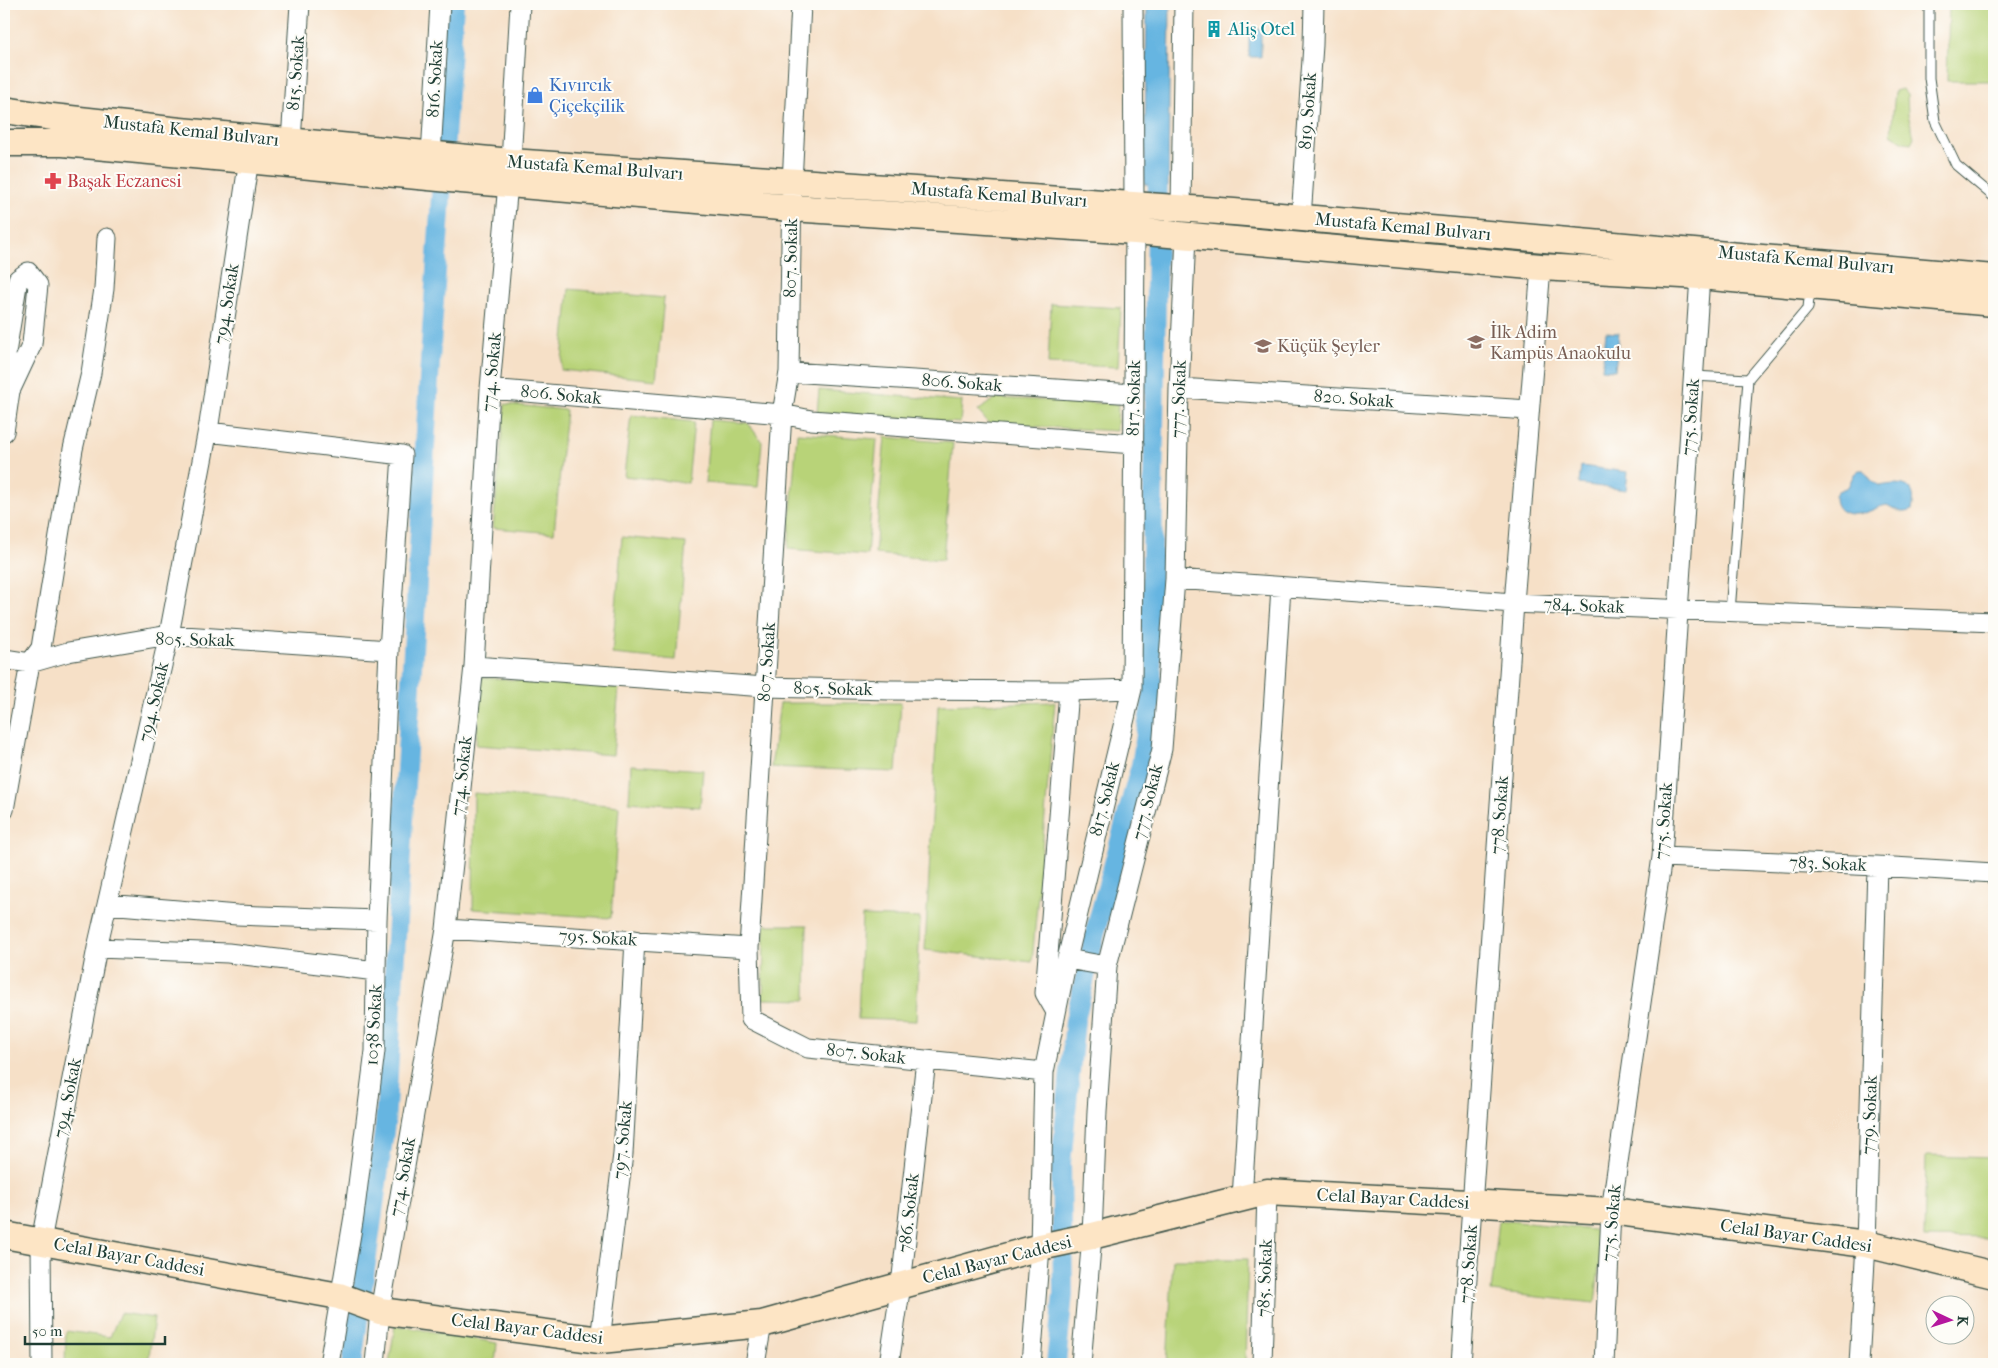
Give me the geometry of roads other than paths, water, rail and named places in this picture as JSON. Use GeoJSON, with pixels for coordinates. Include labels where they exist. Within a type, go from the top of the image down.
{"type":"FeatureCollection","features":[{"type":"Feature","properties":{"kind":"main road","name":"Mustafa Kemal Bulvarı"},"geometry":{"type":"LineString","coordinates":[[4,110],[52,117],[291,142],[440,167]]}},
{"type":"Feature","properties":{"kind":"main road","name":"Mustafa Kemal Bulvarı"},"geometry":{"type":"LineString","coordinates":[[4,143],[63,143],[249,159],[440,167],[509,172],[792,195],[1186,236],[1541,267],[1700,276],[1994,303]]}},
{"type":"Feature","properties":{"kind":"main road","name":"Mustafa Kemal Bulvarı"},"geometry":{"type":"LineString","coordinates":[[792,195],[953,192],[1181,208],[1994,278]]}},
{"type":"Feature","properties":{"kind":"main road","name":"Celal Bayar Caddesi"},"geometry":{"type":"LineString","coordinates":[[4,1236],[41,1241],[339,1296],[380,1311],[600,1340],[762,1324],[1040,1247],[1092,1236],[1267,1192],[1611,1211],[1866,1244],[1994,1275]]}},
{"type":"Feature","properties":{"kind":"street","name":"815. Sokak"},"geometry":{"type":"LineString","coordinates":[[291,142],[300,4]]}},
{"type":"Feature","properties":{"kind":"street","name":"816. Sokak"},"geometry":{"type":"LineString","coordinates":[[440,4],[440,167]]}},
{"type":"Feature","properties":{"kind":"street","name":"774. Sokak"},"geometry":{"type":"LineString","coordinates":[[375,1364],[380,1311],[446,929],[474,666],[490,389],[509,172],[520,4]]}},
{"type":"Feature","properties":{"kind":"street","name":"807. Sokak"},"geometry":{"type":"LineString","coordinates":[[801,4],[792,195],[789,372],[782,414],[749,948],[751,1019],[808,1048],[1044,1072]]}},
{"type":"Feature","properties":{"kind":"street"},"geometry":{"type":"LineString","coordinates":[[1133,4],[1134,205]]}},
{"type":"Feature","properties":{"kind":"street"},"geometry":{"type":"LineString","coordinates":[[1181,208],[1184,4]]}},
{"type":"Feature","properties":{"kind":"street","name":"819. Sokak"},"geometry":{"type":"LineString","coordinates":[[1301,218],[1314,4]]}},
{"type":"Feature","properties":{"kind":"street","name":"794. Sokak"},"geometry":{"type":"LineString","coordinates":[[42,1364],[41,1241],[97,948],[169,635],[208,432],[249,159]]}},
{"type":"Feature","properties":{"kind":"street","name":"817. Sokak"},"geometry":{"type":"LineString","coordinates":[[1031,1364],[1040,1247],[1044,1072],[1067,959],[1132,689],[1136,230]]}},
{"type":"Feature","properties":{"kind":"street","name":"777. Sokak"},"geometry":{"type":"LineString","coordinates":[[1081,1364],[1092,1236],[1097,1111],[1108,966],[1162,749],[1175,579],[1179,388],[1186,236]]}},
{"type":"Feature","properties":{"kind":"street"},"geometry":{"type":"LineString","coordinates":[[4,810],[30,663],[41,648],[73,449],[91,374],[104,289],[107,238]]}},
{"type":"Feature","properties":{"kind":"street","name":"778. Sokak"},"geometry":{"type":"LineString","coordinates":[[1461,1364],[1474,1204],[1514,603],[1541,267]]}},
{"type":"Feature","properties":{"kind":"street"},"geometry":{"type":"LineString","coordinates":[[4,432],[10,391],[6,353],[18,279],[28,272],[38,285],[32,344],[10,391]]}},
{"type":"Feature","properties":{"kind":"street","name":"775. Sokak"},"geometry":{"type":"LineString","coordinates":[[1604,1364],[1611,1211],[1662,857],[1700,276]]}},
{"type":"Feature","properties":{"kind":"street","name":"806. Sokak"},"geometry":{"type":"LineString","coordinates":[[789,372],[1134,394]]}},
{"type":"Feature","properties":{"kind":"street","name":"820. Sokak"},"geometry":{"type":"LineString","coordinates":[[1179,388],[1529,410]]}},
{"type":"Feature","properties":{"kind":"street","name":"806. Sokak"},"geometry":{"type":"LineString","coordinates":[[490,389],[782,414],[811,420],[1134,444]]}},
{"type":"Feature","properties":{"kind":"street"},"geometry":{"type":"LineString","coordinates":[[208,432],[402,455],[389,650],[376,972]]}},
{"type":"Feature","properties":{"kind":"street","name":"784. Sokak"},"geometry":{"type":"LineString","coordinates":[[1175,579],[1514,603],[1994,622]]}},
{"type":"Feature","properties":{"kind":"street"},"geometry":{"type":"LineString","coordinates":[[1242,1198],[1281,587]]}},
{"type":"Feature","properties":{"kind":"street","name":"805. Sokak"},"geometry":{"type":"LineString","coordinates":[[4,659],[30,663],[68,652],[169,635],[389,650]]}},
{"type":"Feature","properties":{"kind":"street","name":"805. Sokak"},"geometry":{"type":"LineString","coordinates":[[474,666],[765,688],[1069,691],[1132,689]]}},
{"type":"Feature","properties":{"kind":"street"},"geometry":{"type":"LineString","coordinates":[[1056,1012],[1045,993],[1069,691]]}},
{"type":"Feature","properties":{"kind":"street","name":"783. Sokak"},"geometry":{"type":"LineString","coordinates":[[1662,857],[1994,873]]}},
{"type":"Feature","properties":{"kind":"street","name":"779. Sokak"},"geometry":{"type":"LineString","coordinates":[[1858,1364],[1866,1244],[1877,866]]}},
{"type":"Feature","properties":{"kind":"street"},"geometry":{"type":"LineString","coordinates":[[108,904],[237,915],[377,920]]}},
{"type":"Feature","properties":{"kind":"street","name":"795. Sokak"},"geometry":{"type":"LineString","coordinates":[[446,929],[749,948]]}},
{"type":"Feature","properties":{"kind":"street","name":"797. Sokak"},"geometry":{"type":"LineString","coordinates":[[600,1340],[623,1154],[635,940]]}},
{"type":"Feature","properties":{"kind":"street","name":"1038 Sokak"},"geometry":{"type":"LineString","coordinates":[[97,948],[228,953],[376,972],[375,1051],[354,1216],[329,1364]]}},
{"type":"Feature","properties":{"kind":"street"},"geometry":{"type":"LineString","coordinates":[[1067,959],[1108,966]]}},
{"type":"Feature","properties":{"kind":"street","name":"786. Sokak"},"geometry":{"type":"LineString","coordinates":[[889,1364],[926,1060]]}},
{"type":"Feature","properties":{"kind":"street","name":"785. Sokak"},"geometry":{"type":"LineString","coordinates":[[1262,1364],[1267,1192]]}},
{"type":"Feature","properties":{"kind":"street"},"geometry":{"type":"LineString","coordinates":[[755,1364],[762,1324]]}},
{"type":"Feature","properties":{"kind":"lane"},"geometry":{"type":"LineString","coordinates":[[1929,4],[1929,78],[1935,121],[1956,164],[1994,197]]}},
{"type":"Feature","properties":{"kind":"lane"},"geometry":{"type":"LineString","coordinates":[[1730,612],[1748,379],[1808,308],[1811,286]]}},
{"type":"Feature","properties":{"kind":"lane"},"geometry":{"type":"LineString","coordinates":[[1694,376],[1748,379]]}},
{"type":"Feature","properties":{"kind":"water"},"geometry":{"type":"Polygon","coordinates":[[[1147,4],[1170,4],[1168,186],[1144,184],[1147,4]]]}},
{"type":"Feature","properties":{"kind":"water"},"geometry":{"type":"Polygon","coordinates":[[[1261,29],[1261,57],[1249,57],[1249,30],[1261,29]]]}},
{"type":"Feature","properties":{"kind":"water"},"geometry":{"type":"Polygon","coordinates":[[[1606,332],[1619,333],[1615,370],[1602,369],[1606,332]]]}},
{"type":"Feature","properties":{"kind":"water"},"geometry":{"type":"Polygon","coordinates":[[[1581,466],[1628,472],[1626,490],[1579,484],[1581,466]]]}},
{"type":"Feature","properties":{"kind":"water"},"geometry":{"type":"Polygon","coordinates":[[[1859,470],[1864,470],[1871,480],[1880,486],[1901,484],[1910,489],[1913,494],[1912,510],[1902,512],[1887,505],[1855,514],[1840,510],[1835,501],[1835,495],[1838,491],[1848,487],[1854,474],[1859,470]]]}},
{"type":"Feature","properties":{"kind":"waterway"},"geometry":{"type":"LineString","coordinates":[[352,1364],[385,1125],[431,345],[454,4]]}},
{"type":"Feature","properties":{"kind":"waterway"},"geometry":{"type":"LineString","coordinates":[[1056,1364],[1063,1294],[1061,1163],[1075,1021],[1097,925],[1141,765],[1152,698],[1151,628],[1158,159]]}},
{"type":"Feature","properties":{"kind":"place","name":"Aliş Otel"},"geometry":{"type":"Point","coordinates":[1214,29]}},
{"type":"Feature","properties":{"kind":"place","name":"Kıvırcık Çiçekçilik"},"geometry":{"type":"Point","coordinates":[535,95]}},
{"type":"Feature","properties":{"kind":"place","name":"Başak Eczanesi"},"geometry":{"type":"Point","coordinates":[53,181]}},
{"type":"Feature","properties":{"kind":"place","name":"İlk Adim Kampüs Anaokulu"},"geometry":{"type":"Point","coordinates":[1476,342]}},
{"type":"Feature","properties":{"kind":"place","name":"Küçük Şeyler"},"geometry":{"type":"Point","coordinates":[1263,346]}}]}
